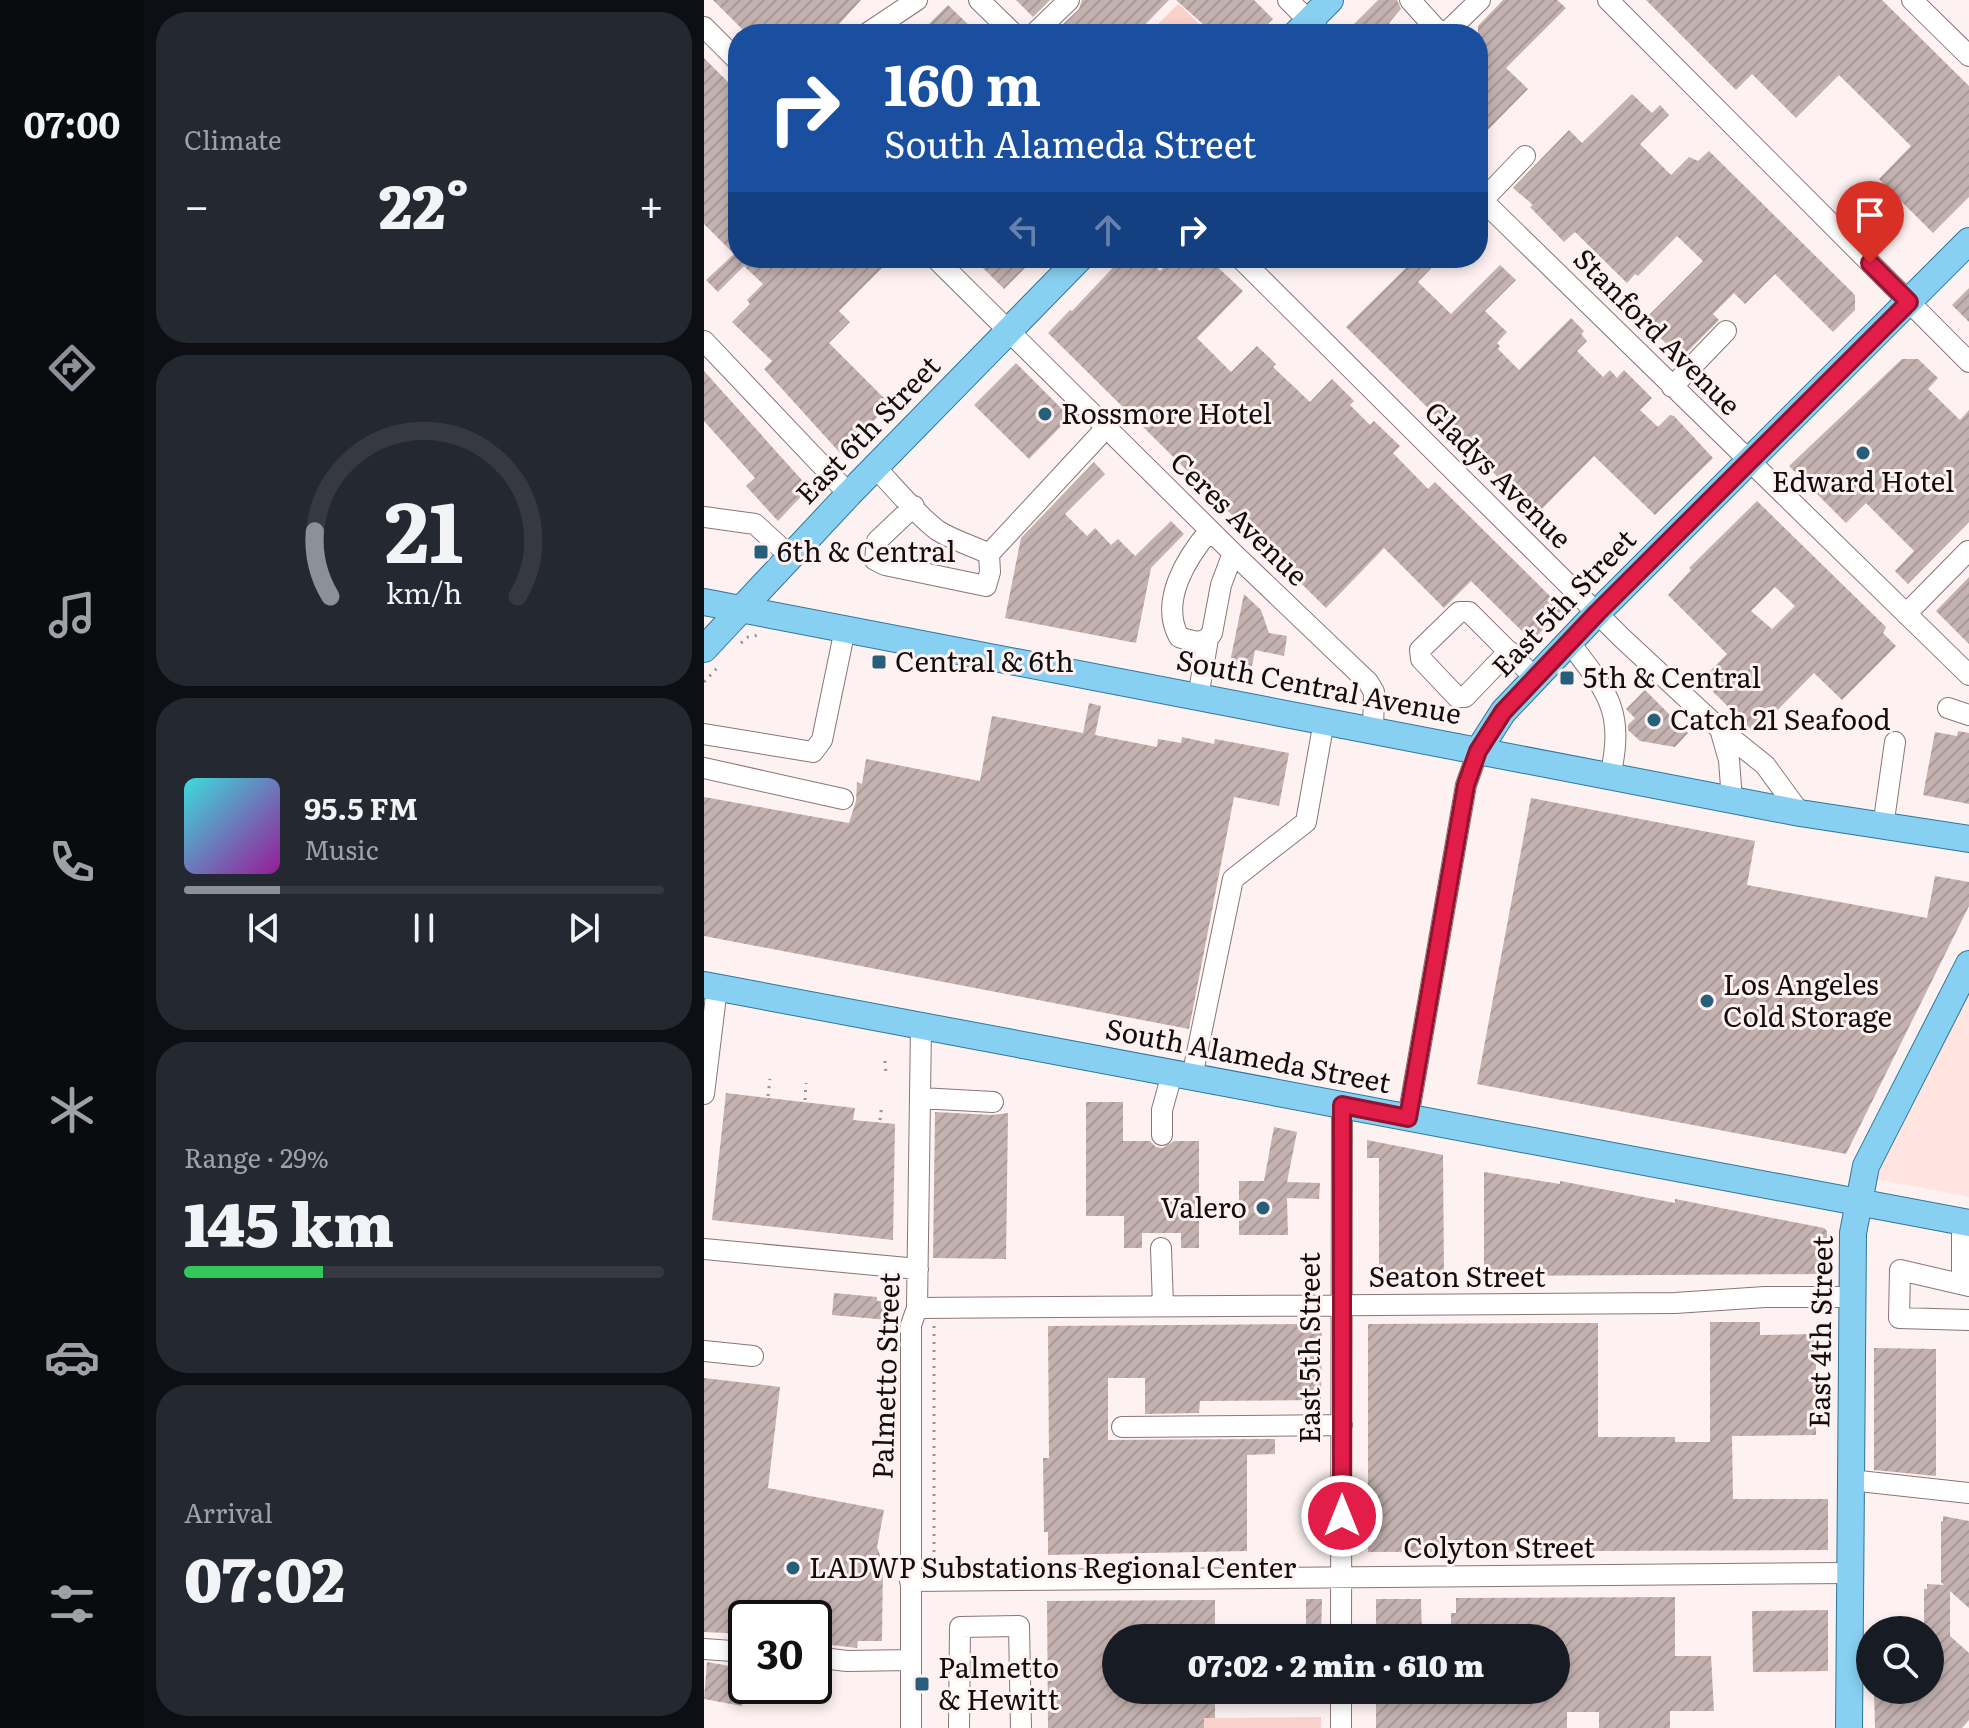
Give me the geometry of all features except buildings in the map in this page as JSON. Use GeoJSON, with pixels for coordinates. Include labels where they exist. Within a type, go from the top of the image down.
{"type":"FeatureCollection","features":[{"type":"Feature","properties":{"kind":"main road"},"geometry":{"type":"LineString","coordinates":[[1313,24],[1330,0]]}},
{"type":"Feature","properties":{"kind":"main road","name":"East 5th Street"},"geometry":{"type":"LineString","coordinates":[[1478,751],[1503,712],[1569,642],[1969,241]]}},
{"type":"Feature","properties":{"kind":"main road","name":"East 6th Street"},"geometry":{"type":"LineString","coordinates":[[704,649],[849,494],[1070,268]]}},
{"type":"Feature","properties":{"kind":"main road","name":"South Central Avenue"},"geometry":{"type":"LineString","coordinates":[[704,602],[1800,813],[1969,839]]}},
{"type":"Feature","properties":{"kind":"main road","name":"East 4th Street"},"geometry":{"type":"LineString","coordinates":[[1849,1728],[1853,1233],[1857,1203],[1866,1166],[1969,964]]}},
{"type":"Feature","properties":{"kind":"main road","name":"South Alameda Street"},"geometry":{"type":"LineString","coordinates":[[710,986],[1966,1223]]}},
{"type":"Feature","properties":{"kind":"street"},"geometry":{"type":"LineString","coordinates":[[881,24],[917,0]]}},
{"type":"Feature","properties":{"kind":"street"},"geometry":{"type":"LineString","coordinates":[[979,0],[1004,24]]}},
{"type":"Feature","properties":{"kind":"street"},"geometry":{"type":"LineString","coordinates":[[1044,24],[1069,0]]}},
{"type":"Feature","properties":{"kind":"street"},"geometry":{"type":"LineString","coordinates":[[1288,0],[1305,24]]}},
{"type":"Feature","properties":{"kind":"street"},"geometry":{"type":"LineString","coordinates":[[1410,0],[1432,24]]}},
{"type":"Feature","properties":{"kind":"street"},"geometry":{"type":"LineString","coordinates":[[1455,24],[1480,0]]}},
{"type":"Feature","properties":{"kind":"street"},"geometry":{"type":"LineString","coordinates":[[1608,0],[1969,362]]}},
{"type":"Feature","properties":{"kind":"street"},"geometry":{"type":"LineString","coordinates":[[1912,0],[1969,56]]}},
{"type":"Feature","properties":{"kind":"street"},"geometry":{"type":"LineString","coordinates":[[704,27],[728,51]]}},
{"type":"Feature","properties":{"kind":"street"},"geometry":{"type":"LineString","coordinates":[[1488,191],[1525,156]]}},
{"type":"Feature","properties":{"kind":"street","name":"Stanford Avenue"},"geometry":{"type":"LineString","coordinates":[[1488,206],[1969,675]]}},
{"type":"Feature","properties":{"kind":"street","name":"Ceres Avenue"},"geometry":{"type":"LineString","coordinates":[[945,268],[1368,682],[1374,692],[1373,730]]}},
{"type":"Feature","properties":{"kind":"street","name":"Gladys Avenue"},"geometry":{"type":"LineString","coordinates":[[1250,268],[1597,613],[1720,729],[1765,765],[1800,813]]}},
{"type":"Feature","properties":{"kind":"street"},"geometry":{"type":"LineString","coordinates":[[1672,387],[1726,331]]}},
{"type":"Feature","properties":{"kind":"street"},"geometry":{"type":"LineString","coordinates":[[705,343],[849,494]]}},
{"type":"Feature","properties":{"kind":"street"},"geometry":{"type":"LineString","coordinates":[[914,506],[877,541],[875,560],[885,565],[986,586],[990,572],[989,554],[1106,428]]}},
{"type":"Feature","properties":{"kind":"street"},"geometry":{"type":"LineString","coordinates":[[875,467],[938,530],[989,554]]}},
{"type":"Feature","properties":{"kind":"street"},"geometry":{"type":"LineString","coordinates":[[704,517],[755,524],[790,556]]}},
{"type":"Feature","properties":{"kind":"street"},"geometry":{"type":"LineString","coordinates":[[1208,639],[1201,642],[1179,637],[1172,615],[1187,558],[1210,530]]}},
{"type":"Feature","properties":{"kind":"street"},"geometry":{"type":"LineString","coordinates":[[1906,614],[1968,551]]}},
{"type":"Feature","properties":{"kind":"street"},"geometry":{"type":"LineString","coordinates":[[1198,697],[1208,639],[1233,553]]}},
{"type":"Feature","properties":{"kind":"street"},"geometry":{"type":"LineString","coordinates":[[1509,651],[1465,697],[1457,697],[1421,659],[1420,650],[1459,612],[1469,612],[1509,651],[1535,678]]}},
{"type":"Feature","properties":{"kind":"street"},"geometry":{"type":"LineString","coordinates":[[704,734],[813,752],[822,740],[845,629]]}},
{"type":"Feature","properties":{"kind":"street"},"geometry":{"type":"LineString","coordinates":[[1569,642],[1603,687],[1613,707],[1617,738],[1610,777]]}},
{"type":"Feature","properties":{"kind":"street"},"geometry":{"type":"LineString","coordinates":[[1948,708],[1969,715]]}},
{"type":"Feature","properties":{"kind":"street"},"geometry":{"type":"LineString","coordinates":[[1162,1135],[1162,1110],[1182,1076],[1233,879],[1306,822],[1324,721]]}},
{"type":"Feature","properties":{"kind":"street"},"geometry":{"type":"LineString","coordinates":[[1720,729],[1729,760],[1732,800]]}},
{"type":"Feature","properties":{"kind":"street"},"geometry":{"type":"LineString","coordinates":[[1883,827],[1895,742]]}},
{"type":"Feature","properties":{"kind":"street","name":"East 5th Street"},"geometry":{"type":"LineString","coordinates":[[1408,1118],[1466,785],[1478,751]]}},
{"type":"Feature","properties":{"kind":"street"},"geometry":{"type":"LineString","coordinates":[[704,768],[843,799]]}},
{"type":"Feature","properties":{"kind":"street"},"geometry":{"type":"LineString","coordinates":[[704,1094],[710,986]]}},
{"type":"Feature","properties":{"kind":"street","name":"Palmetto Street"},"geometry":{"type":"LineString","coordinates":[[911,1728],[911,1325],[917,1308],[921,1026]]}},
{"type":"Feature","properties":{"kind":"street"},"geometry":{"type":"LineString","coordinates":[[920,1098],[993,1102]]}},
{"type":"Feature","properties":{"kind":"street","name":"East 5th Street"},"geometry":{"type":"LineString","coordinates":[[1341,1624],[1342,1105]]}},
{"type":"Feature","properties":{"kind":"street"},"geometry":{"type":"LineString","coordinates":[[1966,1223],[1962,1280],[1969,1286]]}},
{"type":"Feature","properties":{"kind":"street"},"geometry":{"type":"LineString","coordinates":[[1161,1248],[1163,1306]]}},
{"type":"Feature","properties":{"kind":"street"},"geometry":{"type":"LineString","coordinates":[[704,1249],[918,1269]]}},
{"type":"Feature","properties":{"kind":"street"},"geometry":{"type":"LineString","coordinates":[[1969,1286],[1900,1270],[1899,1318],[1969,1320]]}},
{"type":"Feature","properties":{"kind":"street","name":"Seaton Street"},"geometry":{"type":"LineString","coordinates":[[917,1308],[1675,1303],[1765,1297],[1853,1297]]}},
{"type":"Feature","properties":{"kind":"street"},"geometry":{"type":"LineString","coordinates":[[704,1351],[753,1356]]}},
{"type":"Feature","properties":{"kind":"street"},"geometry":{"type":"LineString","coordinates":[[1122,1427],[1342,1425]]}},
{"type":"Feature","properties":{"kind":"street"},"geometry":{"type":"LineString","coordinates":[[1850,1480],[1969,1493]]}},
{"type":"Feature","properties":{"kind":"street","name":"Colyton Street"},"geometry":{"type":"LineString","coordinates":[[910,1581],[1849,1573]]}},
{"type":"Feature","properties":{"kind":"street"},"geometry":{"type":"LineString","coordinates":[[959,1728],[960,1627],[1019,1626],[1021,1728]]}},
{"type":"Feature","properties":{"kind":"street"},"geometry":{"type":"LineString","coordinates":[[704,1649],[728,1651]]}},
{"type":"Feature","properties":{"kind":"street"},"geometry":{"type":"LineString","coordinates":[[832,1659],[911,1660]]}},
{"type":"Feature","properties":{"kind":"street"},"geometry":{"type":"LineString","coordinates":[[1341,1704],[1341,1728]]}},
{"type":"Feature","properties":{"kind":"path"},"geometry":{"type":"LineString","coordinates":[[885,1061],[886,1074]]}},
{"type":"Feature","properties":{"kind":"path"},"geometry":{"type":"LineString","coordinates":[[768,1096],[770,1079]]}},
{"type":"Feature","properties":{"kind":"path"},"geometry":{"type":"LineString","coordinates":[[805,1100],[806,1083]]}},
{"type":"Feature","properties":{"kind":"path"},"geometry":{"type":"LineString","coordinates":[[880,1120],[882,1104]]}},
{"type":"Feature","properties":{"kind":"path"},"geometry":{"type":"LineString","coordinates":[[934,1554],[933,1328],[937,1323]]}},
{"type":"Feature","properties":{"kind":"shaded area"},"geometry":{"type":"Polygon","coordinates":[[[1178,4],[1199,24],[1158,24],[1178,4]]]}},
{"type":"Feature","properties":{"kind":"shaded area"},"geometry":{"type":"Polygon","coordinates":[[[1969,993],[1969,1197],[1875,1179],[1969,993]]]}},
{"type":"Feature","properties":{"kind":"shaded area"},"geometry":{"type":"Polygon","coordinates":[[[1321,1717],[1321,1728],[1204,1728],[1204,1718],[1321,1717]]]}},
{"type":"Feature","properties":{"kind":"place","name":"Rossmore Hotel"},"geometry":{"type":"Point","coordinates":[1045,414]}},
{"type":"Feature","properties":{"kind":"place","name":"Edward Hotel"},"geometry":{"type":"Point","coordinates":[1863,453]}},
{"type":"Feature","properties":{"kind":"place","name":"6th & Central"},"geometry":{"type":"Point","coordinates":[761,552]}},
{"type":"Feature","properties":{"kind":"place","name":"Central & 6th"},"geometry":{"type":"Point","coordinates":[879,662]}},
{"type":"Feature","properties":{"kind":"place","name":"5th & Central"},"geometry":{"type":"Point","coordinates":[1567,678]}},
{"type":"Feature","properties":{"kind":"place","name":"Catch 21 Seafood"},"geometry":{"type":"Point","coordinates":[1654,720]}},
{"type":"Feature","properties":{"kind":"place","name":"Los Angeles Cold Storage"},"geometry":{"type":"Point","coordinates":[1707,1001]}},
{"type":"Feature","properties":{"kind":"place","name":"Valero"},"geometry":{"type":"Point","coordinates":[1263,1208]}},
{"type":"Feature","properties":{"kind":"place","name":"LADWP Substations Regional Center"},"geometry":{"type":"Point","coordinates":[793,1568]}},
{"type":"Feature","properties":{"kind":"place","name":"Palmetto & Hewitt"},"geometry":{"type":"Point","coordinates":[922,1684]}},
{"type":"Feature","properties":{"kind":"route"},"geometry":{"type":"LineString","coordinates":[[1342,1516],[1342,1105],[1408,1118],[1466,785],[1478,751],[1503,712],[1597,613],[1909,302],[1870,263]]}}]}
